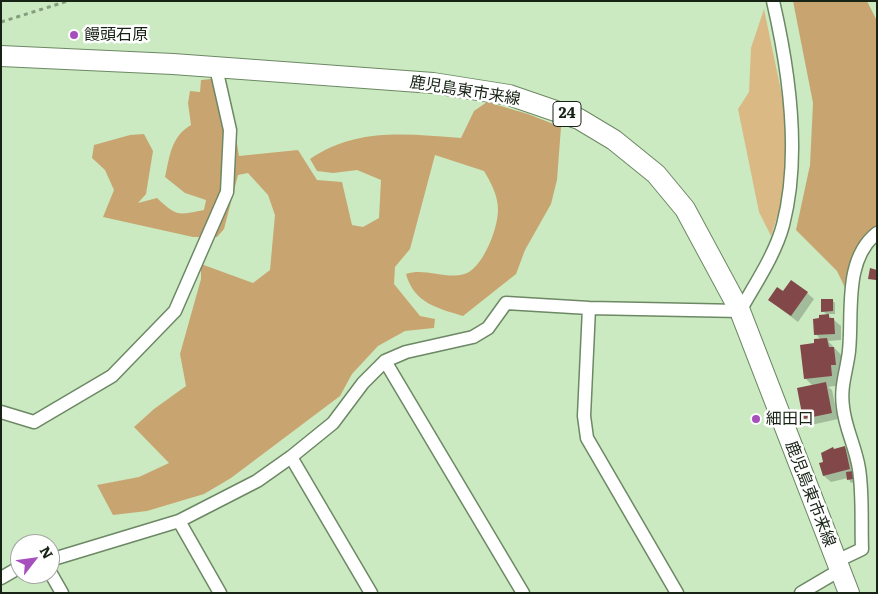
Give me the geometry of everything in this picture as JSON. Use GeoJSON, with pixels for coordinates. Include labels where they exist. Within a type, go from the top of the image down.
{"type":"FeatureCollection","features":[{"type":"Feature","properties":{"kind":"main road","name":"鹿児島東市来線"},"geometry":{"type":"LineString","coordinates":[[1,56],[216,68],[457,86],[509,95],[579,119],[614,140],[656,174],[685,209],[740,311],[849,593]]}},
{"type":"Feature","properties":{"kind":"street"},"geometry":{"type":"LineString","coordinates":[[60,557],[179,522],[257,481],[291,457],[333,422],[363,383],[385,361],[406,352],[473,337],[488,328],[506,303],[589,308],[740,311],[765,265],[782,227],[790,184],[791,126],[785,60],[772,1]]}},
{"type":"Feature","properties":{"kind":"street"},"geometry":{"type":"LineString","coordinates":[[1,412],[34,422],[86,393],[112,376],[175,311],[227,192],[230,130],[216,68]]}},
{"type":"Feature","properties":{"kind":"street"},"geometry":{"type":"LineString","coordinates":[[801,593],[862,549],[859,468],[843,408],[842,383],[849,351],[849,299],[859,256],[865,244],[877,233]]}},
{"type":"Feature","properties":{"kind":"street"},"geometry":{"type":"LineString","coordinates":[[589,308],[584,416],[587,438],[677,593]]}},
{"type":"Feature","properties":{"kind":"street"},"geometry":{"type":"LineString","coordinates":[[385,361],[523,593]]}},
{"type":"Feature","properties":{"kind":"street"},"geometry":{"type":"LineString","coordinates":[[291,457],[371,593]]}},
{"type":"Feature","properties":{"kind":"street"},"geometry":{"type":"LineString","coordinates":[[179,522],[220,593]]}},
{"type":"Feature","properties":{"kind":"path"},"geometry":{"type":"LineString","coordinates":[[1,22],[68,1]]}},
{"type":"Feature","properties":{"kind":"shaded area"},"geometry":{"type":"Polygon","coordinates":[[[793,1],[867,1],[877,21],[877,237],[848,294],[837,271],[796,230],[810,165],[813,103],[793,1]]]}},
{"type":"Feature","properties":{"kind":"shaded area"},"geometry":{"type":"Polygon","coordinates":[[[764,9],[785,110],[786,189],[771,236],[759,212],[738,109],[749,92],[751,48],[764,9]]]}},
{"type":"Feature","properties":{"kind":"shaded area"},"geometry":{"type":"Polygon","coordinates":[[[220,78],[231,107],[239,156],[298,150],[317,180],[342,182],[352,225],[363,227],[379,218],[381,180],[357,170],[333,173],[317,171],[310,159],[328,149],[364,137],[402,134],[461,138],[474,111],[487,102],[528,114],[561,127],[557,180],[551,204],[525,250],[516,274],[463,316],[436,307],[421,298],[410,284],[406,274],[421,272],[452,276],[467,273],[473,269],[484,254],[493,236],[498,210],[497,199],[484,171],[435,155],[410,249],[395,267],[394,284],[420,316],[435,319],[434,328],[405,331],[378,346],[352,374],[340,396],[231,478],[204,494],[147,511],[113,515],[97,485],[139,477],[169,463],[134,427],[154,409],[186,386],[180,354],[201,279],[201,264],[253,283],[270,270],[275,215],[268,195],[248,173],[238,175],[224,229],[217,237],[193,237],[103,217],[114,190],[105,170],[92,158],[94,145],[130,135],[144,134],[153,151],[146,194],[138,203],[157,198],[169,209],[178,213],[204,210],[206,200],[185,193],[165,177],[175,141],[191,125],[188,103],[190,91],[200,92],[201,80],[220,78]]]}},
{"type":"Feature","properties":{"kind":"building"},"geometry":{"type":"Polygon","coordinates":[[[870,268],[877,270],[876,280],[868,279],[870,268]]]}},
{"type":"Feature","properties":{"kind":"building"},"geometry":{"type":"Polygon","coordinates":[[[791,280],[808,292],[791,316],[768,300],[777,287],[783,291],[791,280]]]}},
{"type":"Feature","properties":{"kind":"building"},"geometry":{"type":"Polygon","coordinates":[[[821,299],[833,299],[833,311],[821,312],[821,299]]]}},
{"type":"Feature","properties":{"kind":"building"},"geometry":{"type":"Polygon","coordinates":[[[829,314],[829,318],[834,318],[835,334],[814,335],[813,319],[819,318],[819,315],[829,314]]]}},
{"type":"Feature","properties":{"kind":"building"},"geometry":{"type":"Polygon","coordinates":[[[827,338],[829,347],[834,347],[836,365],[831,365],[832,376],[804,379],[800,345],[814,343],[814,339],[827,338]]]}},
{"type":"Feature","properties":{"kind":"building"},"geometry":{"type":"Polygon","coordinates":[[[826,382],[832,413],[803,419],[797,388],[826,382]]]}},
{"type":"Feature","properties":{"kind":"building"},"geometry":{"type":"Polygon","coordinates":[[[845,446],[850,469],[823,476],[819,463],[823,462],[821,453],[833,447],[834,449],[845,446]]]}},
{"type":"Feature","properties":{"kind":"building"},"geometry":{"type":"Polygon","coordinates":[[[853,471],[853,479],[847,480],[846,472],[853,471]]]}},
{"type":"Feature","properties":{"kind":"place","name":"饅頭石原"},"geometry":{"type":"Point","coordinates":[74,35]}},
{"type":"Feature","properties":{"kind":"place","name":"細田口"},"geometry":{"type":"Point","coordinates":[756,419]}}]}
